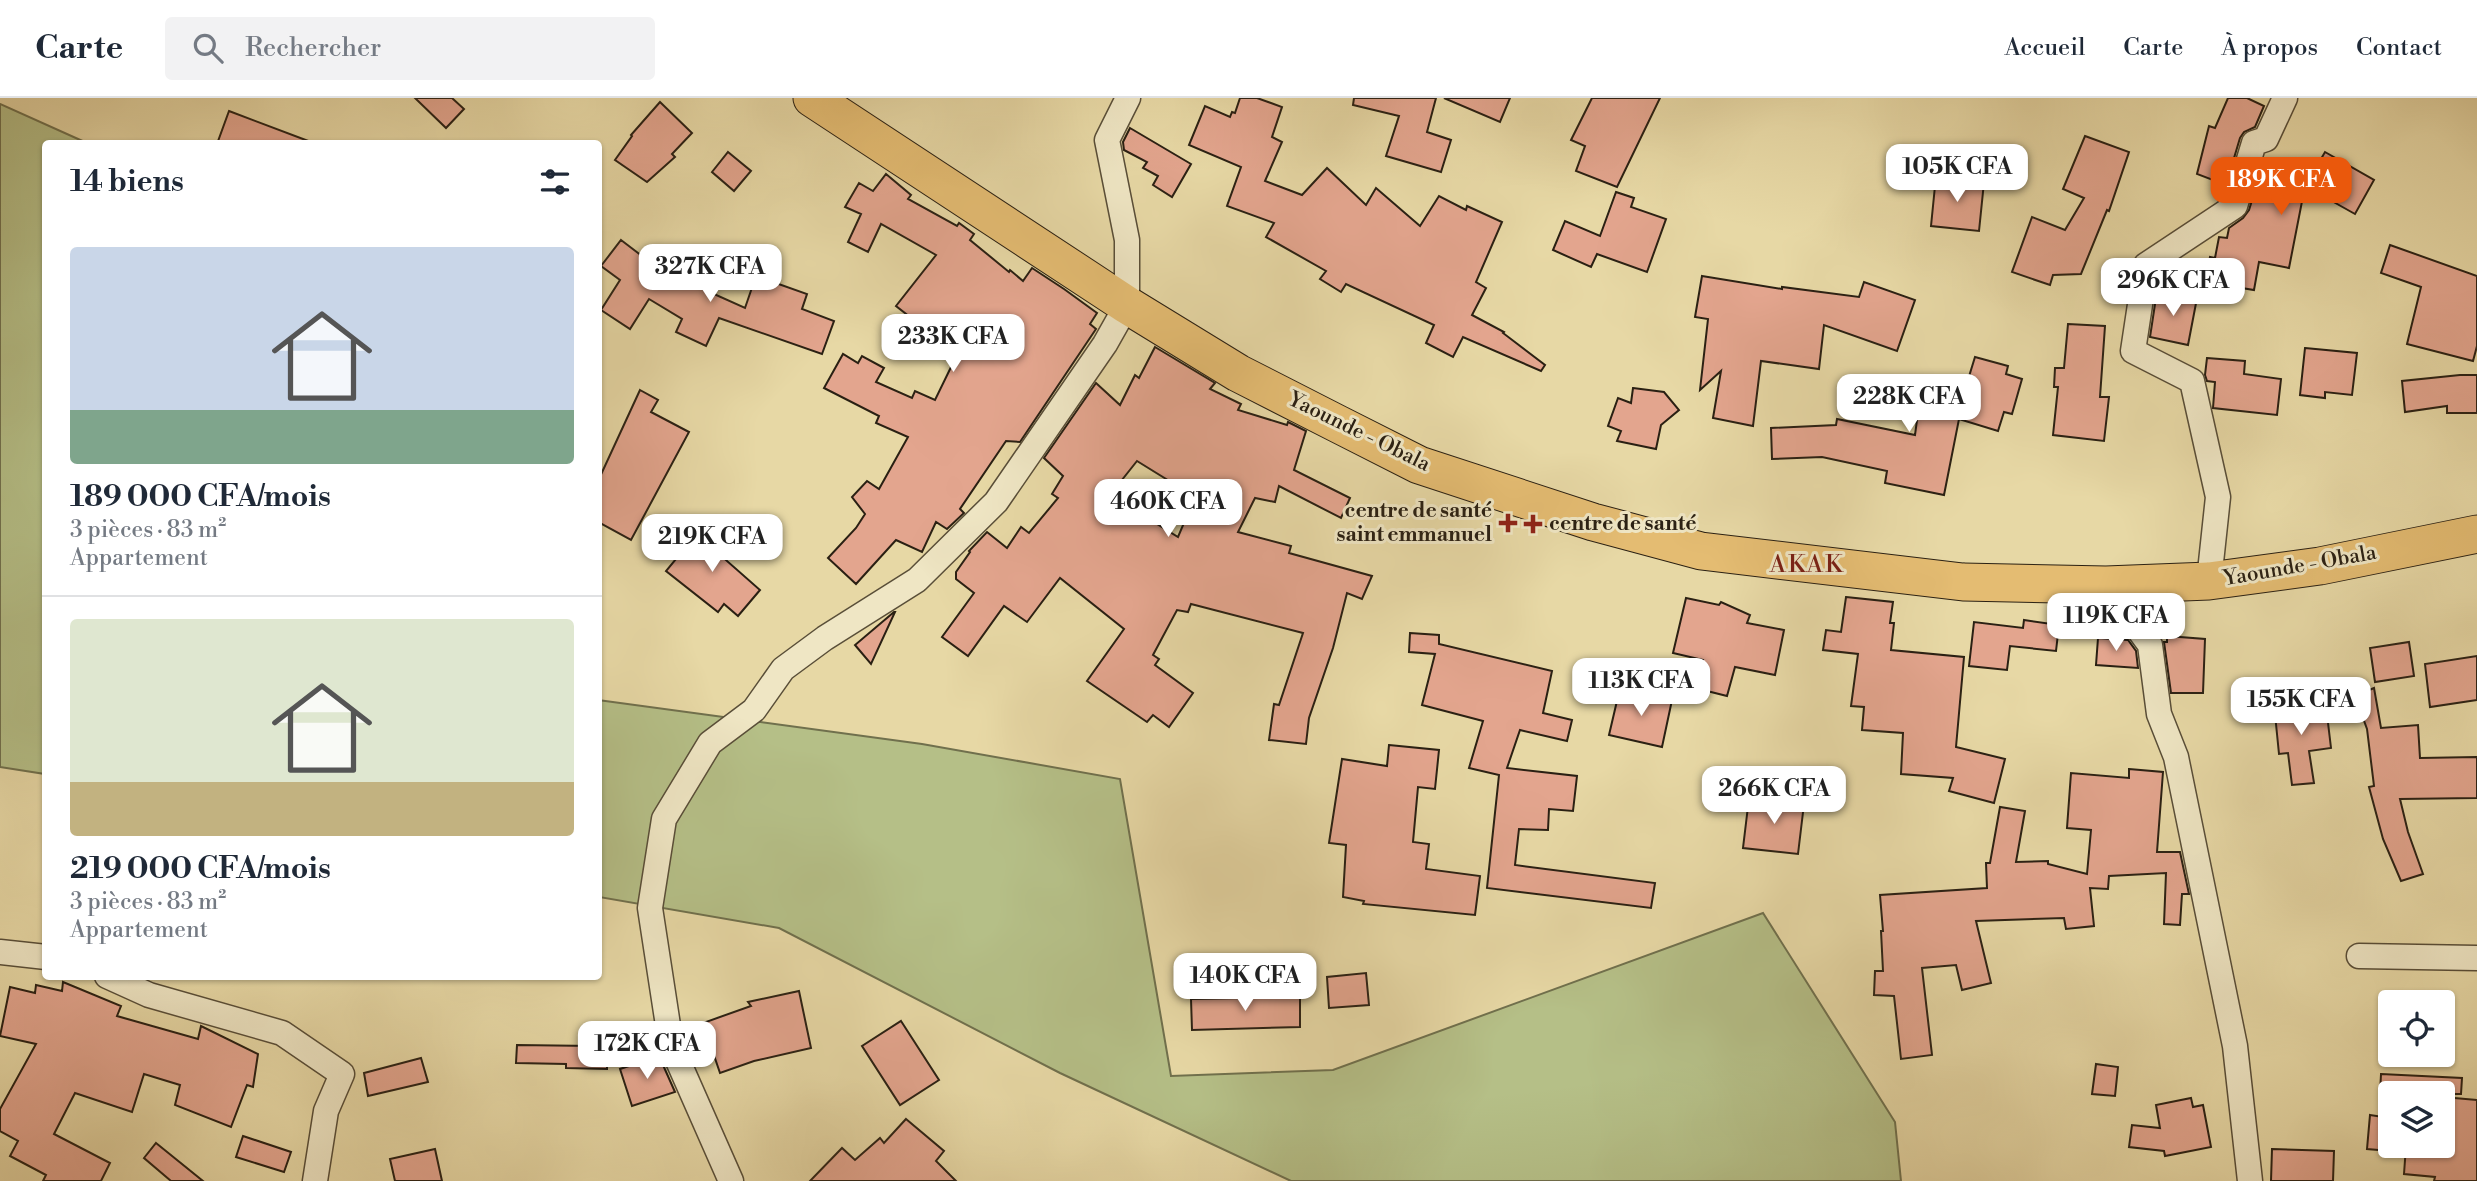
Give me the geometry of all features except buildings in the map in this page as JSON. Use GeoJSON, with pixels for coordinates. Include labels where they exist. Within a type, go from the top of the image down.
{"type":"FeatureCollection","features":[{"type":"Feature","properties":{"kind":"highway","name":"Yaounde - Obala"},"geometry":{"type":"LineString","coordinates":[[812,98],[1127,305],[1238,373],[1419,465],[1593,522],[1701,551],[1963,582],[2106,585],[2209,582],[2320,566],[2477,534]]}},
{"type":"Feature","properties":{"kind":"street"},"geometry":{"type":"LineString","coordinates":[[731,1181],[671,1045],[650,908],[663,819],[710,743],[754,710],[783,668],[917,580],[996,502],[1105,344],[1127,305],[1127,240],[1107,140],[1128,98]]}},
{"type":"Feature","properties":{"kind":"street"},"geometry":{"type":"LineString","coordinates":[[2209,582],[2218,497],[2192,382],[2133,351],[2146,265],[2235,206],[2254,143],[2266,139],[2285,98]]}},
{"type":"Feature","properties":{"kind":"street"},"geometry":{"type":"LineString","coordinates":[[2106,585],[2150,645],[2158,714],[2176,757],[2235,1046],[2250,1181]]}},
{"type":"Feature","properties":{"kind":"street"},"geometry":{"type":"LineString","coordinates":[[0,952],[42,957]]}},
{"type":"Feature","properties":{"kind":"street"},"geometry":{"type":"LineString","coordinates":[[2359,956],[2477,958]]}},
{"type":"Feature","properties":{"kind":"street"},"geometry":{"type":"LineString","coordinates":[[115,980],[149,996],[282,1033],[342,1074],[326,1111],[315,1181]]}},
{"type":"Feature","properties":{"kind":"green space"},"geometry":{"type":"Polygon","coordinates":[[[0,104],[80,140],[42,140],[42,774],[0,767],[0,104]]]}},
{"type":"Feature","properties":{"kind":"green space"},"geometry":{"type":"Polygon","coordinates":[[[602,701],[922,744],[1120,779],[1171,1076],[1333,1070],[1763,913],[1895,1122],[1901,1181],[1291,1181],[1060,1073],[779,928],[602,898],[602,701]]]}},
{"type":"Feature","properties":{"kind":"place","name":"centre de santé saint emmanuel"},"geometry":{"type":"Point","coordinates":[1508,523]}},
{"type":"Feature","properties":{"kind":"place","name":"centre de santé"},"geometry":{"type":"Point","coordinates":[1533,524]}},
{"type":"Feature","properties":{"kind":"district","name":"AKAK"},"geometry":{"type":"Point","coordinates":[1807,565]}}]}
